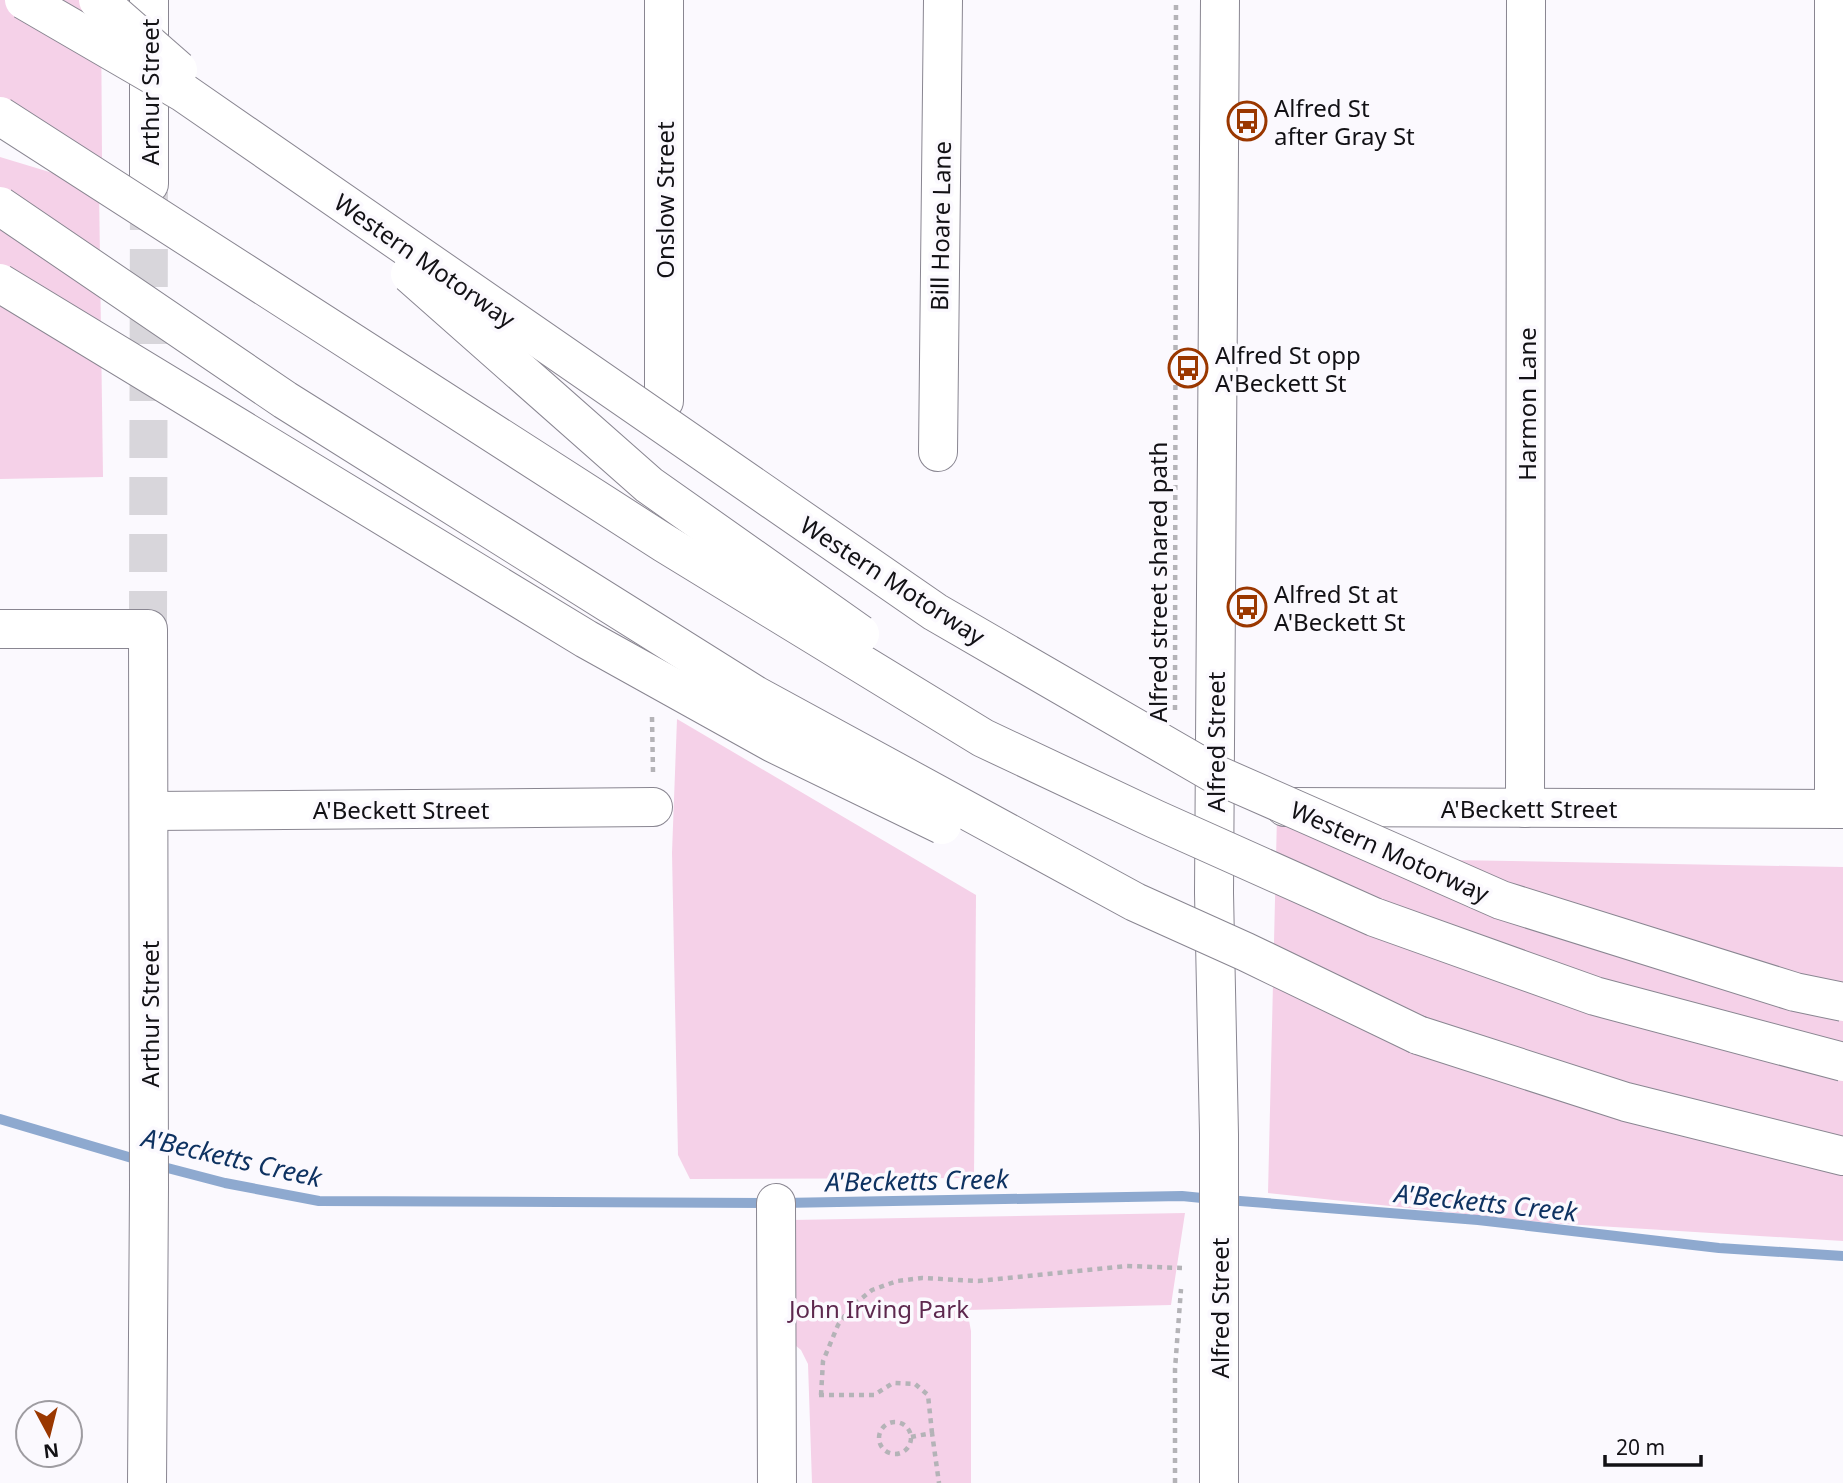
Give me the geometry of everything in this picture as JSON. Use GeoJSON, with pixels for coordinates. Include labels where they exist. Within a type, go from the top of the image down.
{"type":"FeatureCollection","features":[{"type":"Feature","properties":{"kind":"main road","name":"Western Motorway"},"geometry":{"type":"LineString","coordinates":[[24,0],[184,93],[934,611],[1215,774],[1501,900],[1795,992],[1843,1002]]}},
{"type":"Feature","properties":{"kind":"main road"},"geometry":{"type":"LineString","coordinates":[[98,0],[649,485],[941,690],[1155,819]]}},
{"type":"Feature","properties":{"kind":"main road","name":"Arthur Street"},"geometry":{"type":"LineString","coordinates":[[149,0],[149,184]]}},
{"type":"Feature","properties":{"kind":"main road","name":"Onslow Street"},"geometry":{"type":"LineString","coordinates":[[664,0],[664,401]]}},
{"type":"Feature","properties":{"kind":"main road","name":"Bill Hoare Lane"},"geometry":{"type":"LineString","coordinates":[[938,453],[943,0]]}},
{"type":"Feature","properties":{"kind":"main road","name":"Alfred Street"},"geometry":{"type":"LineString","coordinates":[[1220,0],[1215,807],[1220,1483]]}},
{"type":"Feature","properties":{"kind":"main road","name":"Harmon Lane"},"geometry":{"type":"LineString","coordinates":[[1525,808],[1526,0]]}},
{"type":"Feature","properties":{"kind":"main road"},"geometry":{"type":"LineString","coordinates":[[1834,0],[1838,809]]}},
{"type":"Feature","properties":{"kind":"main road"},"geometry":{"type":"LineString","coordinates":[[0,116],[653,535],[983,738],[1374,917],[1582,991],[1843,1062]]}},
{"type":"Feature","properties":{"kind":"main road"},"geometry":{"type":"LineString","coordinates":[[0,206],[285,400],[755,695],[1135,902],[1245,951],[1418,1035]]}},
{"type":"Feature","properties":{"kind":"main road"},"geometry":{"type":"LineString","coordinates":[[0,283],[574,632],[773,743],[1206,951],[1418,1035],[1626,1102],[1843,1156]]}},
{"type":"Feature","properties":{"kind":"main road","name":"Arthur Street"},"geometry":{"type":"LineString","coordinates":[[0,628],[148,629],[147,1483]]}},
{"type":"Feature","properties":{"kind":"main road","name":"A'Beckett Street"},"geometry":{"type":"LineString","coordinates":[[149,811],[653,807]]}},
{"type":"Feature","properties":{"kind":"main road","name":"A'Beckett Street"},"geometry":{"type":"LineString","coordinates":[[1215,807],[1838,809]]}},
{"type":"Feature","properties":{"kind":"main road"},"geometry":{"type":"LineString","coordinates":[[776,1203],[777,1483]]}},
{"type":"Feature","properties":{"kind":"path","name":"Alfred street shared path"},"geometry":{"type":"LineString","coordinates":[[1175,710],[1176,0]]}},
{"type":"Feature","properties":{"kind":"path"},"geometry":{"type":"LineString","coordinates":[[821,1395],[822,1361],[838,1325],[852,1306],[872,1290],[897,1281],[922,1278],[978,1281],[1128,1266],[1182,1268]]}},
{"type":"Feature","properties":{"kind":"path"},"geometry":{"type":"LineString","coordinates":[[776,1395],[874,1395],[893,1383],[915,1384],[928,1395],[939,1483]]}},
{"type":"Feature","properties":{"kind":"path"},"geometry":{"type":"LineString","coordinates":[[897,1422],[907,1426],[911,1437],[908,1447],[895,1454],[881,1448],[878,1437],[886,1423],[897,1422]]}},
{"type":"Feature","properties":{"kind":"path"},"geometry":{"type":"LineString","coordinates":[[911,1437],[932,1433]]}},
{"type":"Feature","properties":{"kind":"green space"},"geometry":{"type":"Polygon","coordinates":[[[0,0],[101,0],[102,161],[0,136],[0,0]]]}},
{"type":"Feature","properties":{"kind":"green space"},"geometry":{"type":"Polygon","coordinates":[[[0,157],[99,187],[103,477],[0,479],[0,157]]]}},
{"type":"Feature","properties":{"kind":"green space"},"geometry":{"type":"Polygon","coordinates":[[[677,719],[976,895],[974,1178],[690,1179],[678,1155],[672,853],[677,719]]]}},
{"type":"Feature","properties":{"kind":"green space"},"geometry":{"type":"Polygon","coordinates":[[[1277,816],[1450,860],[1843,867],[1843,1241],[1549,1223],[1268,1193],[1277,816]]]}},
{"type":"Feature","properties":{"kind":"green space","name":"John Irving Park"},"geometry":{"type":"Polygon","coordinates":[[[1185,1213],[1171,1305],[967,1310],[971,1331],[971,1483],[812,1483],[808,1364],[801,1350],[790,1341],[791,1220],[1185,1213]]]}},
{"type":"Feature","properties":{"kind":"waterway","name":"A'Becketts Creek"},"geometry":{"type":"LineString","coordinates":[[0,1119],[142,1161]]}},
{"type":"Feature","properties":{"kind":"waterway","name":"A'Becketts Creek"},"geometry":{"type":"LineString","coordinates":[[156,1165],[225,1183],[319,1201],[767,1203]]}},
{"type":"Feature","properties":{"kind":"waterway","name":"A'Becketts Creek"},"geometry":{"type":"LineString","coordinates":[[782,1203],[1182,1196],[1212,1199]]}},
{"type":"Feature","properties":{"kind":"waterway","name":"A'Becketts Creek"},"geometry":{"type":"LineString","coordinates":[[1227,1200],[1478,1220],[1719,1248],[1843,1256]]}},
{"type":"Feature","properties":{"kind":"tunnel"},"geometry":{"type":"LineString","coordinates":[[148,629],[149,184]]}},
{"type":"Feature","properties":{"kind":"place","name":"Alfred St after Gray St"},"geometry":{"type":"Point","coordinates":[1247,121]}},
{"type":"Feature","properties":{"kind":"place","name":"Alfred St opp A'Beckett St"},"geometry":{"type":"Point","coordinates":[1188,368]}},
{"type":"Feature","properties":{"kind":"place","name":"Alfred St at A'Beckett St"},"geometry":{"type":"Point","coordinates":[1247,607]}}]}
